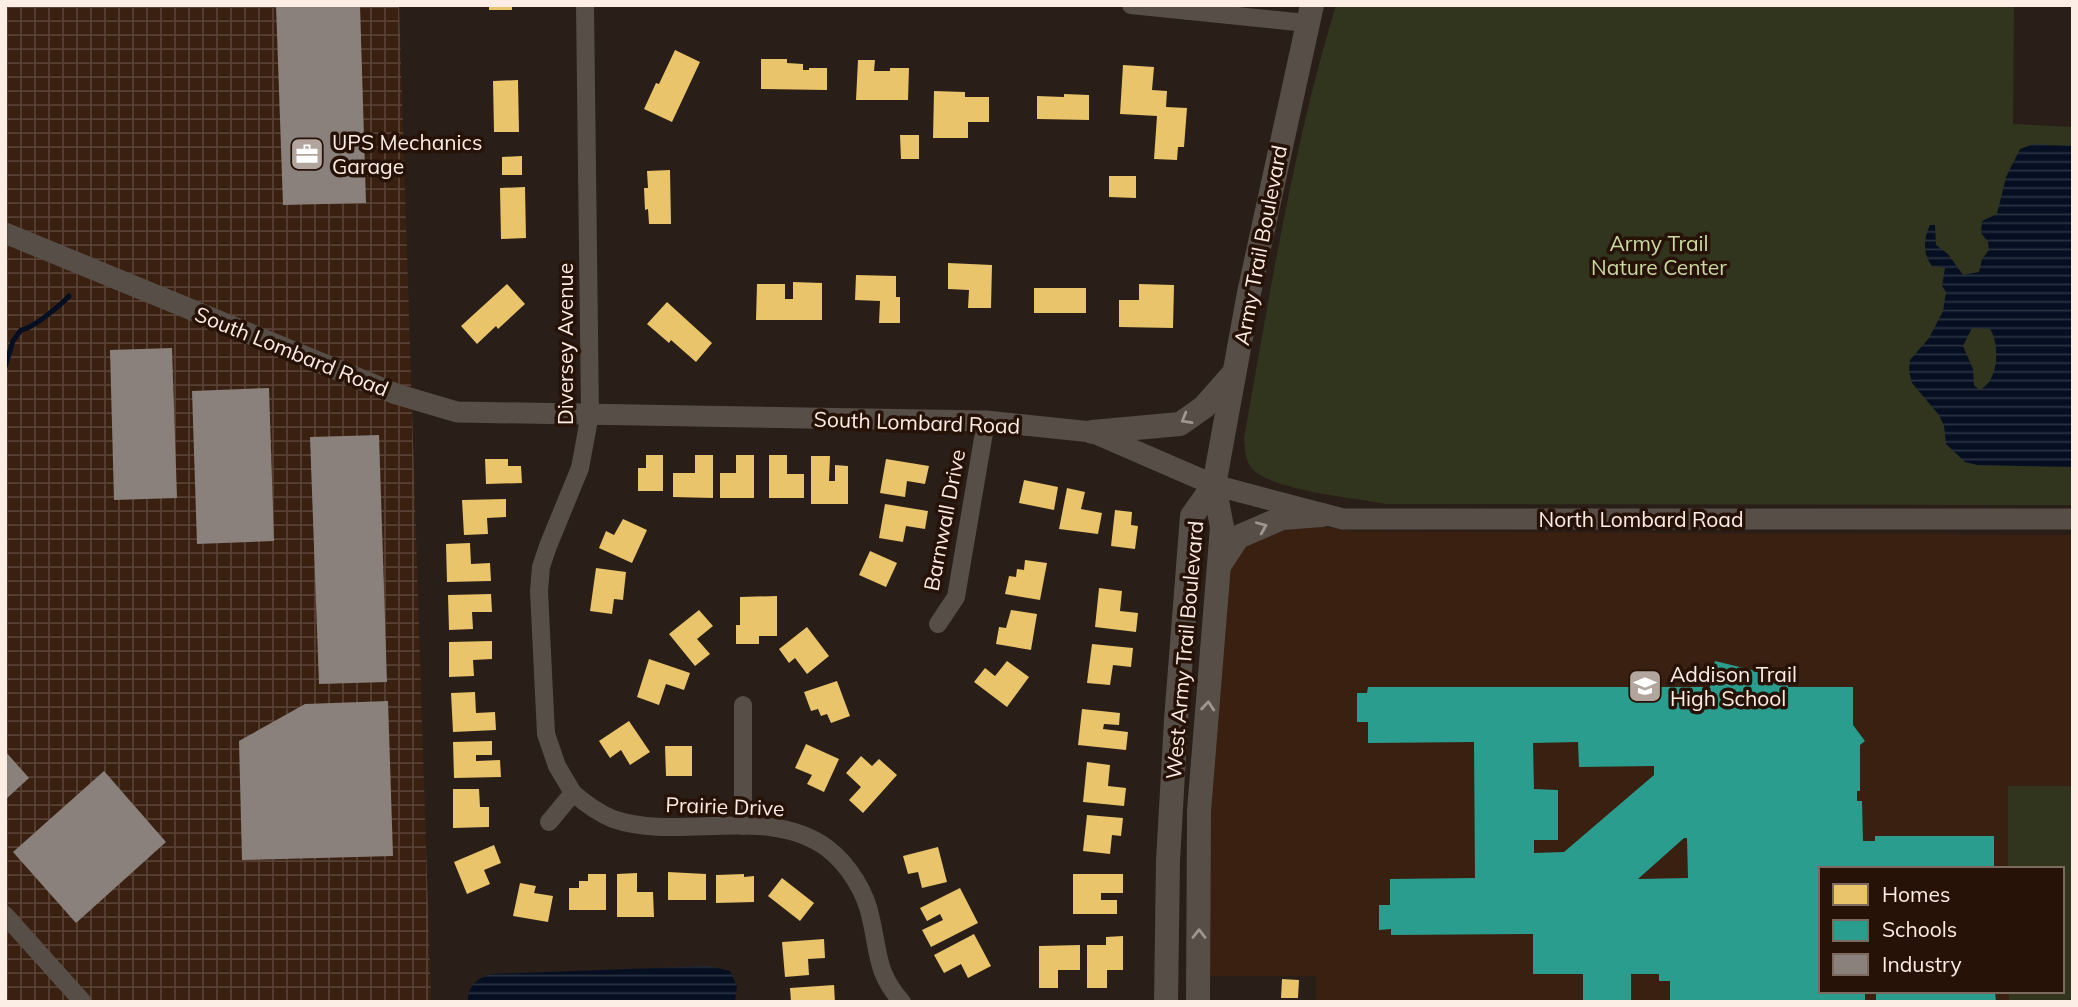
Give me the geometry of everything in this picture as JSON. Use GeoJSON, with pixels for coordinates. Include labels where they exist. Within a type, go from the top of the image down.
{"type":"FeatureCollection","features":[{"type":"Feature","properties":{"kind":"main road","name":"Army Trail Boulevard"},"geometry":{"type":"LineString","coordinates":[[1214,485],[1249,293],[1309,14]]}},
{"type":"Feature","properties":{"kind":"main road"},"geometry":{"type":"LineString","coordinates":[[1092,432],[1180,424],[1204,407],[1234,372]]}},
{"type":"Feature","properties":{"kind":"main road","name":"West Army Trail Boulevard"},"geometry":{"type":"LineString","coordinates":[[1198,1002],[1199,811],[1222,527],[1214,485]]}},
{"type":"Feature","properties":{"kind":"main road","name":"West Army Trail Boulevard"},"geometry":{"type":"LineString","coordinates":[[1166,1002],[1168,861],[1192,516],[1214,485]]}},
{"type":"Feature","properties":{"kind":"main road"},"geometry":{"type":"LineString","coordinates":[[1219,566],[1238,537],[1282,518],[1322,515]]}},
{"type":"Feature","properties":{"kind":"main road"},"geometry":{"type":"LineString","coordinates":[[1172,807],[1199,811]]}},
{"type":"Feature","properties":{"kind":"street","name":"Diversey Avenue"},"geometry":{"type":"LineString","coordinates":[[573,793],[554,759],[546,734],[539,592],[541,567],[548,546],[600,414],[585,5]]}},
{"type":"Feature","properties":{"kind":"street"},"geometry":{"type":"LineString","coordinates":[[1131,5],[1309,14]]}},
{"type":"Feature","properties":{"kind":"street","name":"South Lombard Road"},"geometry":{"type":"LineString","coordinates":[[5,233],[396,394],[457,412],[986,421],[1092,432],[1214,485]]}},
{"type":"Feature","properties":{"kind":"street","name":"Barnwall Drive"},"geometry":{"type":"LineString","coordinates":[[938,624],[956,597],[986,421]]}},
{"type":"Feature","properties":{"kind":"street","name":"North Lombard Road"},"geometry":{"type":"LineString","coordinates":[[1214,485],[1343,519],[2073,519]]}},
{"type":"Feature","properties":{"kind":"street"},"geometry":{"type":"LineString","coordinates":[[743,705],[743,826]]}},
{"type":"Feature","properties":{"kind":"street"},"geometry":{"type":"LineString","coordinates":[[549,822],[573,793]]}},
{"type":"Feature","properties":{"kind":"street","name":"Prairie Drive"},"geometry":{"type":"LineString","coordinates":[[573,793],[591,808],[614,819],[638,824],[667,828],[743,826],[775,828],[803,834],[835,856],[855,880],[865,897],[872,918],[875,950],[881,970],[902,1002]]}},
{"type":"Feature","properties":{"kind":"street"},"geometry":{"type":"LineString","coordinates":[[5,915],[83,1002]]}},
{"type":"Feature","properties":{"kind":"shaded area"},"geometry":{"type":"Polygon","coordinates":[[[5,5],[399,5],[431,1002],[5,1002],[5,5]]]}},
{"type":"Feature","properties":{"kind":"shaded area","name":"Addison Trail High School"},"geometry":{"type":"Polygon","coordinates":[[[1313,525],[1351,531],[2073,535],[2073,1002],[1316,1002],[1316,976],[1207,976],[1207,804],[1227,568],[1240,546],[1276,530],[1313,525]]]}},
{"type":"Feature","properties":{"kind":"green space","name":"Army Trail Nature Center"},"geometry":{"type":"Polygon","coordinates":[[[1336,5],[2014,5],[2013,124],[2073,127],[2073,505],[1386,504],[1283,485],[1257,473],[1248,462],[1244,438],[1295,166],[1336,5]]]}},
{"type":"Feature","properties":{"kind":"green space"},"geometry":{"type":"Polygon","coordinates":[[[2008,786],[2073,786],[2073,1002],[2009,1002],[2009,993],[2064,993],[2064,867],[2008,867],[2008,786]]]}},
{"type":"Feature","properties":{"kind":"water"},"geometry":{"type":"Polygon","coordinates":[[[2034,144],[2073,146],[2073,467],[1977,465],[1965,462],[1946,444],[1944,426],[1939,415],[1912,383],[1909,371],[1910,360],[1929,338],[1943,311],[1946,292],[1942,286],[1945,268],[1932,266],[1926,252],[1925,241],[1930,225],[1935,225],[1936,245],[1948,254],[1963,275],[1979,272],[1982,259],[1989,250],[1988,242],[1981,233],[1982,221],[1997,214],[2006,177],[2020,149],[2034,144]],[[1972,328],[1963,346],[1973,369],[1974,385],[1979,390],[1991,379],[1996,362],[1995,344],[1990,329],[1972,328]]]}},
{"type":"Feature","properties":{"kind":"water"},"geometry":{"type":"Polygon","coordinates":[[[709,966],[730,971],[737,986],[735,1002],[468,1002],[469,991],[475,983],[493,974],[709,966]]]}},
{"type":"Feature","properties":{"kind":"building: Homes"},"geometry":{"type":"Polygon","coordinates":[[[489,5],[512,5],[512,10],[489,10],[489,5]]]}},
{"type":"Feature","properties":{"kind":"building: Homes"},"geometry":{"type":"Polygon","coordinates":[[[675,50],[700,62],[672,122],[644,109],[675,50]]]}},
{"type":"Feature","properties":{"kind":"building: Homes"},"geometry":{"type":"Polygon","coordinates":[[[761,59],[787,59],[787,63],[803,64],[803,70],[827,68],[827,90],[761,89],[761,59]]]}},
{"type":"Feature","properties":{"kind":"building: Homes"},"geometry":{"type":"Polygon","coordinates":[[[858,60],[875,60],[874,71],[909,68],[908,100],[856,100],[858,60]]]}},
{"type":"Feature","properties":{"kind":"building: Homes"},"geometry":{"type":"Polygon","coordinates":[[[1123,65],[1154,67],[1152,90],[1167,91],[1166,107],[1187,108],[1184,147],[1178,147],[1177,160],[1154,159],[1157,116],[1120,114],[1123,65]]]}},
{"type":"Feature","properties":{"kind":"building: Homes"},"geometry":{"type":"Polygon","coordinates":[[[518,80],[519,132],[494,132],[493,81],[518,80]]]}},
{"type":"Feature","properties":{"kind":"building: Homes"},"geometry":{"type":"Polygon","coordinates":[[[934,91],[965,92],[965,97],[989,97],[989,122],[968,122],[968,138],[933,138],[934,91]]]}},
{"type":"Feature","properties":{"kind":"building: Homes"},"geometry":{"type":"Polygon","coordinates":[[[1064,94],[1089,95],[1089,120],[1037,119],[1037,96],[1064,97],[1064,94]]]}},
{"type":"Feature","properties":{"kind":"building: Homes"},"geometry":{"type":"Polygon","coordinates":[[[900,135],[919,135],[919,159],[901,159],[900,135]]]}},
{"type":"Feature","properties":{"kind":"building: Homes"},"geometry":{"type":"Polygon","coordinates":[[[522,156],[522,175],[502,175],[502,157],[522,156]]]}},
{"type":"Feature","properties":{"kind":"building: Homes"},"geometry":{"type":"Polygon","coordinates":[[[670,170],[671,224],[649,224],[644,188],[648,188],[647,171],[670,170]]]}},
{"type":"Feature","properties":{"kind":"building: Homes"},"geometry":{"type":"Polygon","coordinates":[[[1109,176],[1136,176],[1136,198],[1109,197],[1109,176]]]}},
{"type":"Feature","properties":{"kind":"building: Homes"},"geometry":{"type":"Polygon","coordinates":[[[525,187],[526,238],[501,239],[500,188],[525,187]]]}},
{"type":"Feature","properties":{"kind":"building: Homes"},"geometry":{"type":"Polygon","coordinates":[[[948,263],[992,265],[991,308],[968,308],[969,290],[948,289],[948,263]]]}},
{"type":"Feature","properties":{"kind":"building: Homes"},"geometry":{"type":"Polygon","coordinates":[[[856,275],[896,276],[896,297],[900,297],[900,323],[879,323],[880,301],[855,300],[856,275]]]}},
{"type":"Feature","properties":{"kind":"building: Homes"},"geometry":{"type":"Polygon","coordinates":[[[793,282],[822,283],[822,320],[756,320],[757,284],[785,284],[785,299],[793,299],[793,282]]]}},
{"type":"Feature","properties":{"kind":"building: Homes"},"geometry":{"type":"Polygon","coordinates":[[[507,284],[525,304],[477,344],[461,326],[507,284]]]}},
{"type":"Feature","properties":{"kind":"building: Homes"},"geometry":{"type":"Polygon","coordinates":[[[1139,284],[1174,285],[1173,328],[1119,327],[1119,300],[1139,300],[1139,284]]]}},
{"type":"Feature","properties":{"kind":"building: Homes"},"geometry":{"type":"Polygon","coordinates":[[[1034,288],[1086,288],[1086,313],[1034,313],[1034,288]]]}},
{"type":"Feature","properties":{"kind":"building: Homes"},"geometry":{"type":"Polygon","coordinates":[[[667,302],[712,343],[696,362],[647,324],[667,302]]]}},
{"type":"Feature","properties":{"kind":"building: Homes"},"geometry":{"type":"Polygon","coordinates":[[[646,455],[663,455],[663,491],[638,491],[638,468],[646,468],[646,455]]]}},
{"type":"Feature","properties":{"kind":"building: Homes"},"geometry":{"type":"Polygon","coordinates":[[[695,455],[713,455],[713,498],[673,497],[673,473],[695,473],[695,455]]]}},
{"type":"Feature","properties":{"kind":"building: Homes"},"geometry":{"type":"Polygon","coordinates":[[[736,455],[754,455],[754,498],[720,498],[720,473],[736,473],[736,455]]]}},
{"type":"Feature","properties":{"kind":"building: Homes"},"geometry":{"type":"Polygon","coordinates":[[[769,455],[787,455],[787,474],[804,474],[804,498],[769,498],[769,455]]]}},
{"type":"Feature","properties":{"kind":"building: Homes"},"geometry":{"type":"Polygon","coordinates":[[[811,456],[830,456],[829,481],[835,481],[835,465],[848,466],[848,504],[811,504],[811,456]]]}},
{"type":"Feature","properties":{"kind":"building: Homes"},"geometry":{"type":"Polygon","coordinates":[[[485,459],[508,459],[508,466],[521,466],[522,483],[486,484],[485,459]]]}},
{"type":"Feature","properties":{"kind":"building: Homes"},"geometry":{"type":"Polygon","coordinates":[[[886,459],[929,466],[925,484],[907,481],[905,497],[880,493],[886,459]]]}},
{"type":"Feature","properties":{"kind":"building: Homes"},"geometry":{"type":"Polygon","coordinates":[[[1024,480],[1058,487],[1054,510],[1019,503],[1024,480]]]}},
{"type":"Feature","properties":{"kind":"building: Homes"},"geometry":{"type":"Polygon","coordinates":[[[1067,488],[1085,492],[1081,509],[1102,513],[1098,534],[1059,529],[1067,488]]]}},
{"type":"Feature","properties":{"kind":"building: Homes"},"geometry":{"type":"Polygon","coordinates":[[[506,499],[506,517],[487,518],[488,534],[464,535],[462,500],[506,499]]]}},
{"type":"Feature","properties":{"kind":"building: Homes"},"geometry":{"type":"Polygon","coordinates":[[[885,504],[928,511],[925,529],[906,526],[903,542],[879,538],[885,504]]]}},
{"type":"Feature","properties":{"kind":"building: Homes"},"geometry":{"type":"Polygon","coordinates":[[[1115,510],[1132,512],[1131,525],[1138,526],[1135,549],[1111,546],[1115,510]]]}},
{"type":"Feature","properties":{"kind":"building: Homes"},"geometry":{"type":"Polygon","coordinates":[[[623,519],[647,530],[632,563],[599,548],[606,531],[614,535],[623,519]]]}},
{"type":"Feature","properties":{"kind":"building: Homes"},"geometry":{"type":"Polygon","coordinates":[[[470,543],[471,564],[490,563],[491,581],[447,582],[446,544],[470,543]]]}},
{"type":"Feature","properties":{"kind":"building: Homes"},"geometry":{"type":"Polygon","coordinates":[[[870,551],[897,563],[886,587],[859,575],[870,551]]]}},
{"type":"Feature","properties":{"kind":"building: Homes"},"geometry":{"type":"Polygon","coordinates":[[[1025,560],[1047,563],[1040,600],[1005,594],[1009,576],[1016,577],[1017,569],[1024,570],[1025,560]]]}},
{"type":"Feature","properties":{"kind":"building: Homes"},"geometry":{"type":"Polygon","coordinates":[[[596,568],[626,572],[623,600],[614,599],[612,614],[590,611],[596,568]]]}},
{"type":"Feature","properties":{"kind":"building: Homes"},"geometry":{"type":"Polygon","coordinates":[[[1099,588],[1122,591],[1120,611],[1138,613],[1136,632],[1095,627],[1099,588]]]}},
{"type":"Feature","properties":{"kind":"building: Homes"},"geometry":{"type":"Polygon","coordinates":[[[491,594],[492,612],[472,612],[473,629],[449,630],[448,595],[491,594]]]}},
{"type":"Feature","properties":{"kind":"building: Homes"},"geometry":{"type":"Polygon","coordinates":[[[777,596],[777,636],[759,636],[759,644],[736,644],[736,625],[740,625],[740,597],[777,596]]]}},
{"type":"Feature","properties":{"kind":"building: Homes"},"geometry":{"type":"Polygon","coordinates":[[[699,610],[713,626],[697,639],[710,654],[695,666],[669,634],[699,610]]]}},
{"type":"Feature","properties":{"kind":"building: Homes"},"geometry":{"type":"Polygon","coordinates":[[[1011,610],[1037,614],[1031,650],[996,644],[999,627],[1006,628],[1011,610]]]}},
{"type":"Feature","properties":{"kind":"building: Homes"},"geometry":{"type":"Polygon","coordinates":[[[807,627],[829,656],[807,674],[795,658],[789,663],[779,649],[807,627]]]}},
{"type":"Feature","properties":{"kind":"building: Homes"},"geometry":{"type":"Polygon","coordinates":[[[492,641],[492,659],[473,660],[474,676],[449,677],[449,642],[492,641]]]}},
{"type":"Feature","properties":{"kind":"building: Homes"},"geometry":{"type":"Polygon","coordinates":[[[1092,644],[1133,648],[1131,667],[1113,665],[1110,685],[1087,683],[1092,644]]]}},
{"type":"Feature","properties":{"kind":"building: Homes"},"geometry":{"type":"Polygon","coordinates":[[[649,659],[690,673],[684,690],[666,684],[659,705],[637,697],[649,659]]]}},
{"type":"Feature","properties":{"kind":"building: Homes"},"geometry":{"type":"Polygon","coordinates":[[[1007,661],[1029,677],[1007,707],[974,682],[985,668],[995,676],[1007,661]]]}},
{"type":"Feature","properties":{"kind":"building: Homes"},"geometry":{"type":"Polygon","coordinates":[[[837,681],[850,716],[831,723],[827,714],[821,716],[818,709],[811,711],[804,692],[837,681]]]}},
{"type":"Feature","properties":{"kind":"building: Homes"},"geometry":{"type":"Polygon","coordinates":[[[475,692],[476,713],[495,712],[496,730],[453,732],[451,693],[475,692]]]}},
{"type":"Feature","properties":{"kind":"building: Homes"},"geometry":{"type":"Polygon","coordinates":[[[1082,709],[1120,713],[1119,725],[1104,724],[1103,729],[1128,732],[1126,750],[1078,745],[1082,709]]]}},
{"type":"Feature","properties":{"kind":"building: Homes"},"geometry":{"type":"Polygon","coordinates":[[[629,721],[650,752],[630,765],[621,750],[610,758],[599,741],[629,721]]]}},
{"type":"Feature","properties":{"kind":"building: Homes"},"geometry":{"type":"Polygon","coordinates":[[[492,741],[492,755],[476,755],[476,761],[500,760],[501,777],[454,778],[453,742],[492,741]]]}},
{"type":"Feature","properties":{"kind":"building: Homes"},"geometry":{"type":"Polygon","coordinates":[[[806,744],[839,759],[824,792],[807,784],[812,775],[795,768],[806,744]]]}},
{"type":"Feature","properties":{"kind":"building: Homes"},"geometry":{"type":"Polygon","coordinates":[[[665,746],[692,746],[692,776],[666,776],[665,746]]]}},
{"type":"Feature","properties":{"kind":"building: Homes"},"geometry":{"type":"Polygon","coordinates":[[[861,756],[872,766],[879,759],[897,775],[863,813],[849,800],[861,787],[846,773],[861,756]]]}},
{"type":"Feature","properties":{"kind":"building: Homes"},"geometry":{"type":"Polygon","coordinates":[[[1087,762],[1110,765],[1108,786],[1126,788],[1124,806],[1083,802],[1087,762]]]}},
{"type":"Feature","properties":{"kind":"building: Homes"},"geometry":{"type":"Polygon","coordinates":[[[453,789],[479,789],[480,807],[489,807],[489,827],[453,828],[453,789]]]}},
{"type":"Feature","properties":{"kind":"building: Homes"},"geometry":{"type":"Polygon","coordinates":[[[1087,815],[1123,818],[1121,836],[1112,835],[1110,854],[1083,851],[1087,815]]]}},
{"type":"Feature","properties":{"kind":"building: Homes"},"geometry":{"type":"Polygon","coordinates":[[[494,845],[501,863],[484,870],[490,884],[467,894],[454,862],[494,845]]]}},
{"type":"Feature","properties":{"kind":"building: Homes"},"geometry":{"type":"Polygon","coordinates":[[[938,847],[947,882],[922,888],[918,872],[908,874],[903,856],[938,847]]]}},
{"type":"Feature","properties":{"kind":"building: Homes"},"geometry":{"type":"Polygon","coordinates":[[[668,872],[706,874],[706,900],[668,900],[668,872]]]}},
{"type":"Feature","properties":{"kind":"building: Homes"},"geometry":{"type":"Polygon","coordinates":[[[637,873],[637,892],[653,892],[654,917],[617,917],[617,874],[637,873]]]}},
{"type":"Feature","properties":{"kind":"building: Homes"},"geometry":{"type":"Polygon","coordinates":[[[588,874],[606,874],[606,910],[569,910],[569,888],[579,888],[579,881],[588,881],[588,874]]]}},
{"type":"Feature","properties":{"kind":"building: Homes"},"geometry":{"type":"Polygon","coordinates":[[[744,874],[744,877],[754,876],[754,902],[716,903],[716,875],[744,874]]]}},
{"type":"Feature","properties":{"kind":"building: Homes"},"geometry":{"type":"Polygon","coordinates":[[[1073,874],[1123,874],[1123,893],[1101,893],[1101,900],[1117,900],[1117,914],[1073,914],[1073,874]]]}},
{"type":"Feature","properties":{"kind":"building: Homes"},"geometry":{"type":"Polygon","coordinates":[[[782,878],[814,903],[800,921],[768,896],[782,878]]]}},
{"type":"Feature","properties":{"kind":"building: Homes"},"geometry":{"type":"Polygon","coordinates":[[[520,883],[536,886],[534,893],[553,896],[548,922],[513,916],[520,883]]]}},
{"type":"Feature","properties":{"kind":"building: Homes"},"geometry":{"type":"Polygon","coordinates":[[[960,888],[978,923],[931,947],[922,930],[943,920],[940,914],[927,921],[920,908],[960,888]]]}},
{"type":"Feature","properties":{"kind":"building: Homes"},"geometry":{"type":"Polygon","coordinates":[[[974,934],[991,966],[968,978],[961,964],[944,973],[934,955],[974,934]]]}},
{"type":"Feature","properties":{"kind":"building: Homes"},"geometry":{"type":"Polygon","coordinates":[[[1123,936],[1123,970],[1107,970],[1107,988],[1087,988],[1087,945],[1106,945],[1106,937],[1123,936]]]}},
{"type":"Feature","properties":{"kind":"building: Homes"},"geometry":{"type":"Polygon","coordinates":[[[824,939],[825,958],[808,959],[809,975],[785,977],[782,942],[824,939]]]}},
{"type":"Feature","properties":{"kind":"building: Homes"},"geometry":{"type":"Polygon","coordinates":[[[1080,945],[1080,970],[1058,970],[1058,988],[1039,988],[1039,946],[1080,945]]]}},
{"type":"Feature","properties":{"kind":"building: Homes"},"geometry":{"type":"Polygon","coordinates":[[[1282,979],[1299,980],[1298,998],[1281,998],[1282,979]]]}},
{"type":"Feature","properties":{"kind":"building: Homes"},"geometry":{"type":"Polygon","coordinates":[[[834,985],[835,1002],[791,1002],[790,988],[834,985]]]}},
{"type":"Feature","properties":{"kind":"building: Schools","name":"Addison Trail High School"},"geometry":{"type":"Polygon","coordinates":[[[1715,661],[1777,676],[1776,681],[1788,681],[1788,687],[1853,687],[1853,725],[1865,741],[1860,745],[1860,791],[1857,791],[1857,801],[1862,801],[1863,841],[1875,841],[1875,836],[1994,836],[1994,867],[1819,867],[1819,993],[1865,993],[1865,1002],[1670,1002],[1670,981],[1659,981],[1659,974],[1631,974],[1631,1002],[1583,1002],[1583,974],[1533,974],[1533,934],[1391,935],[1391,929],[1379,930],[1379,905],[1390,905],[1390,879],[1475,878],[1474,742],[1368,743],[1368,722],[1357,722],[1357,693],[1367,693],[1368,687],[1710,687],[1715,661]],[[1578,742],[1533,743],[1534,789],[1558,790],[1558,840],[1534,840],[1534,853],[1564,852],[1654,775],[1654,766],[1579,767],[1578,742]],[[1684,838],[1638,879],[1688,878],[1687,838],[1684,838]]]}},
{"type":"Feature","properties":{"kind":"building: Schools"},"geometry":{"type":"Polygon","coordinates":[[[1876,993],[1995,993],[1996,1002],[1876,1002],[1876,993]]]}},
{"type":"Feature","properties":{"kind":"building: Industry"},"geometry":{"type":"Polygon","coordinates":[[[276,5],[360,5],[366,203],[283,205],[276,5]]]}},
{"type":"Feature","properties":{"kind":"building: Industry"},"geometry":{"type":"Polygon","coordinates":[[[172,348],[177,498],[114,500],[110,350],[172,348]]]}},
{"type":"Feature","properties":{"kind":"building: Industry"},"geometry":{"type":"Polygon","coordinates":[[[269,388],[274,541],[197,544],[192,391],[269,388]]]}},
{"type":"Feature","properties":{"kind":"building: Industry"},"geometry":{"type":"Polygon","coordinates":[[[379,435],[387,682],[319,684],[310,437],[379,435]]]}},
{"type":"Feature","properties":{"kind":"building: Industry"},"geometry":{"type":"Polygon","coordinates":[[[388,701],[393,856],[242,860],[239,741],[305,704],[388,701]]]}},
{"type":"Feature","properties":{"kind":"building: Industry"},"geometry":{"type":"Polygon","coordinates":[[[5,751],[29,778],[5,800],[5,751]]]}},
{"type":"Feature","properties":{"kind":"building: Industry"},"geometry":{"type":"Polygon","coordinates":[[[104,771],[166,842],[76,923],[13,852],[104,771]]]}},
{"type":"Feature","properties":{"kind":"waterway"},"geometry":{"type":"LineString","coordinates":[[5,367],[13,341],[21,330],[39,321],[69,296]]}},
{"type":"Feature","properties":{"kind":"place","name":"UPS Mechanics Garage"},"geometry":{"type":"Point","coordinates":[307,154]}},
{"type":"Feature","properties":{"kind":"place","name":"Addison Trail High School"},"geometry":{"type":"Point","coordinates":[1645,686]}}]}
